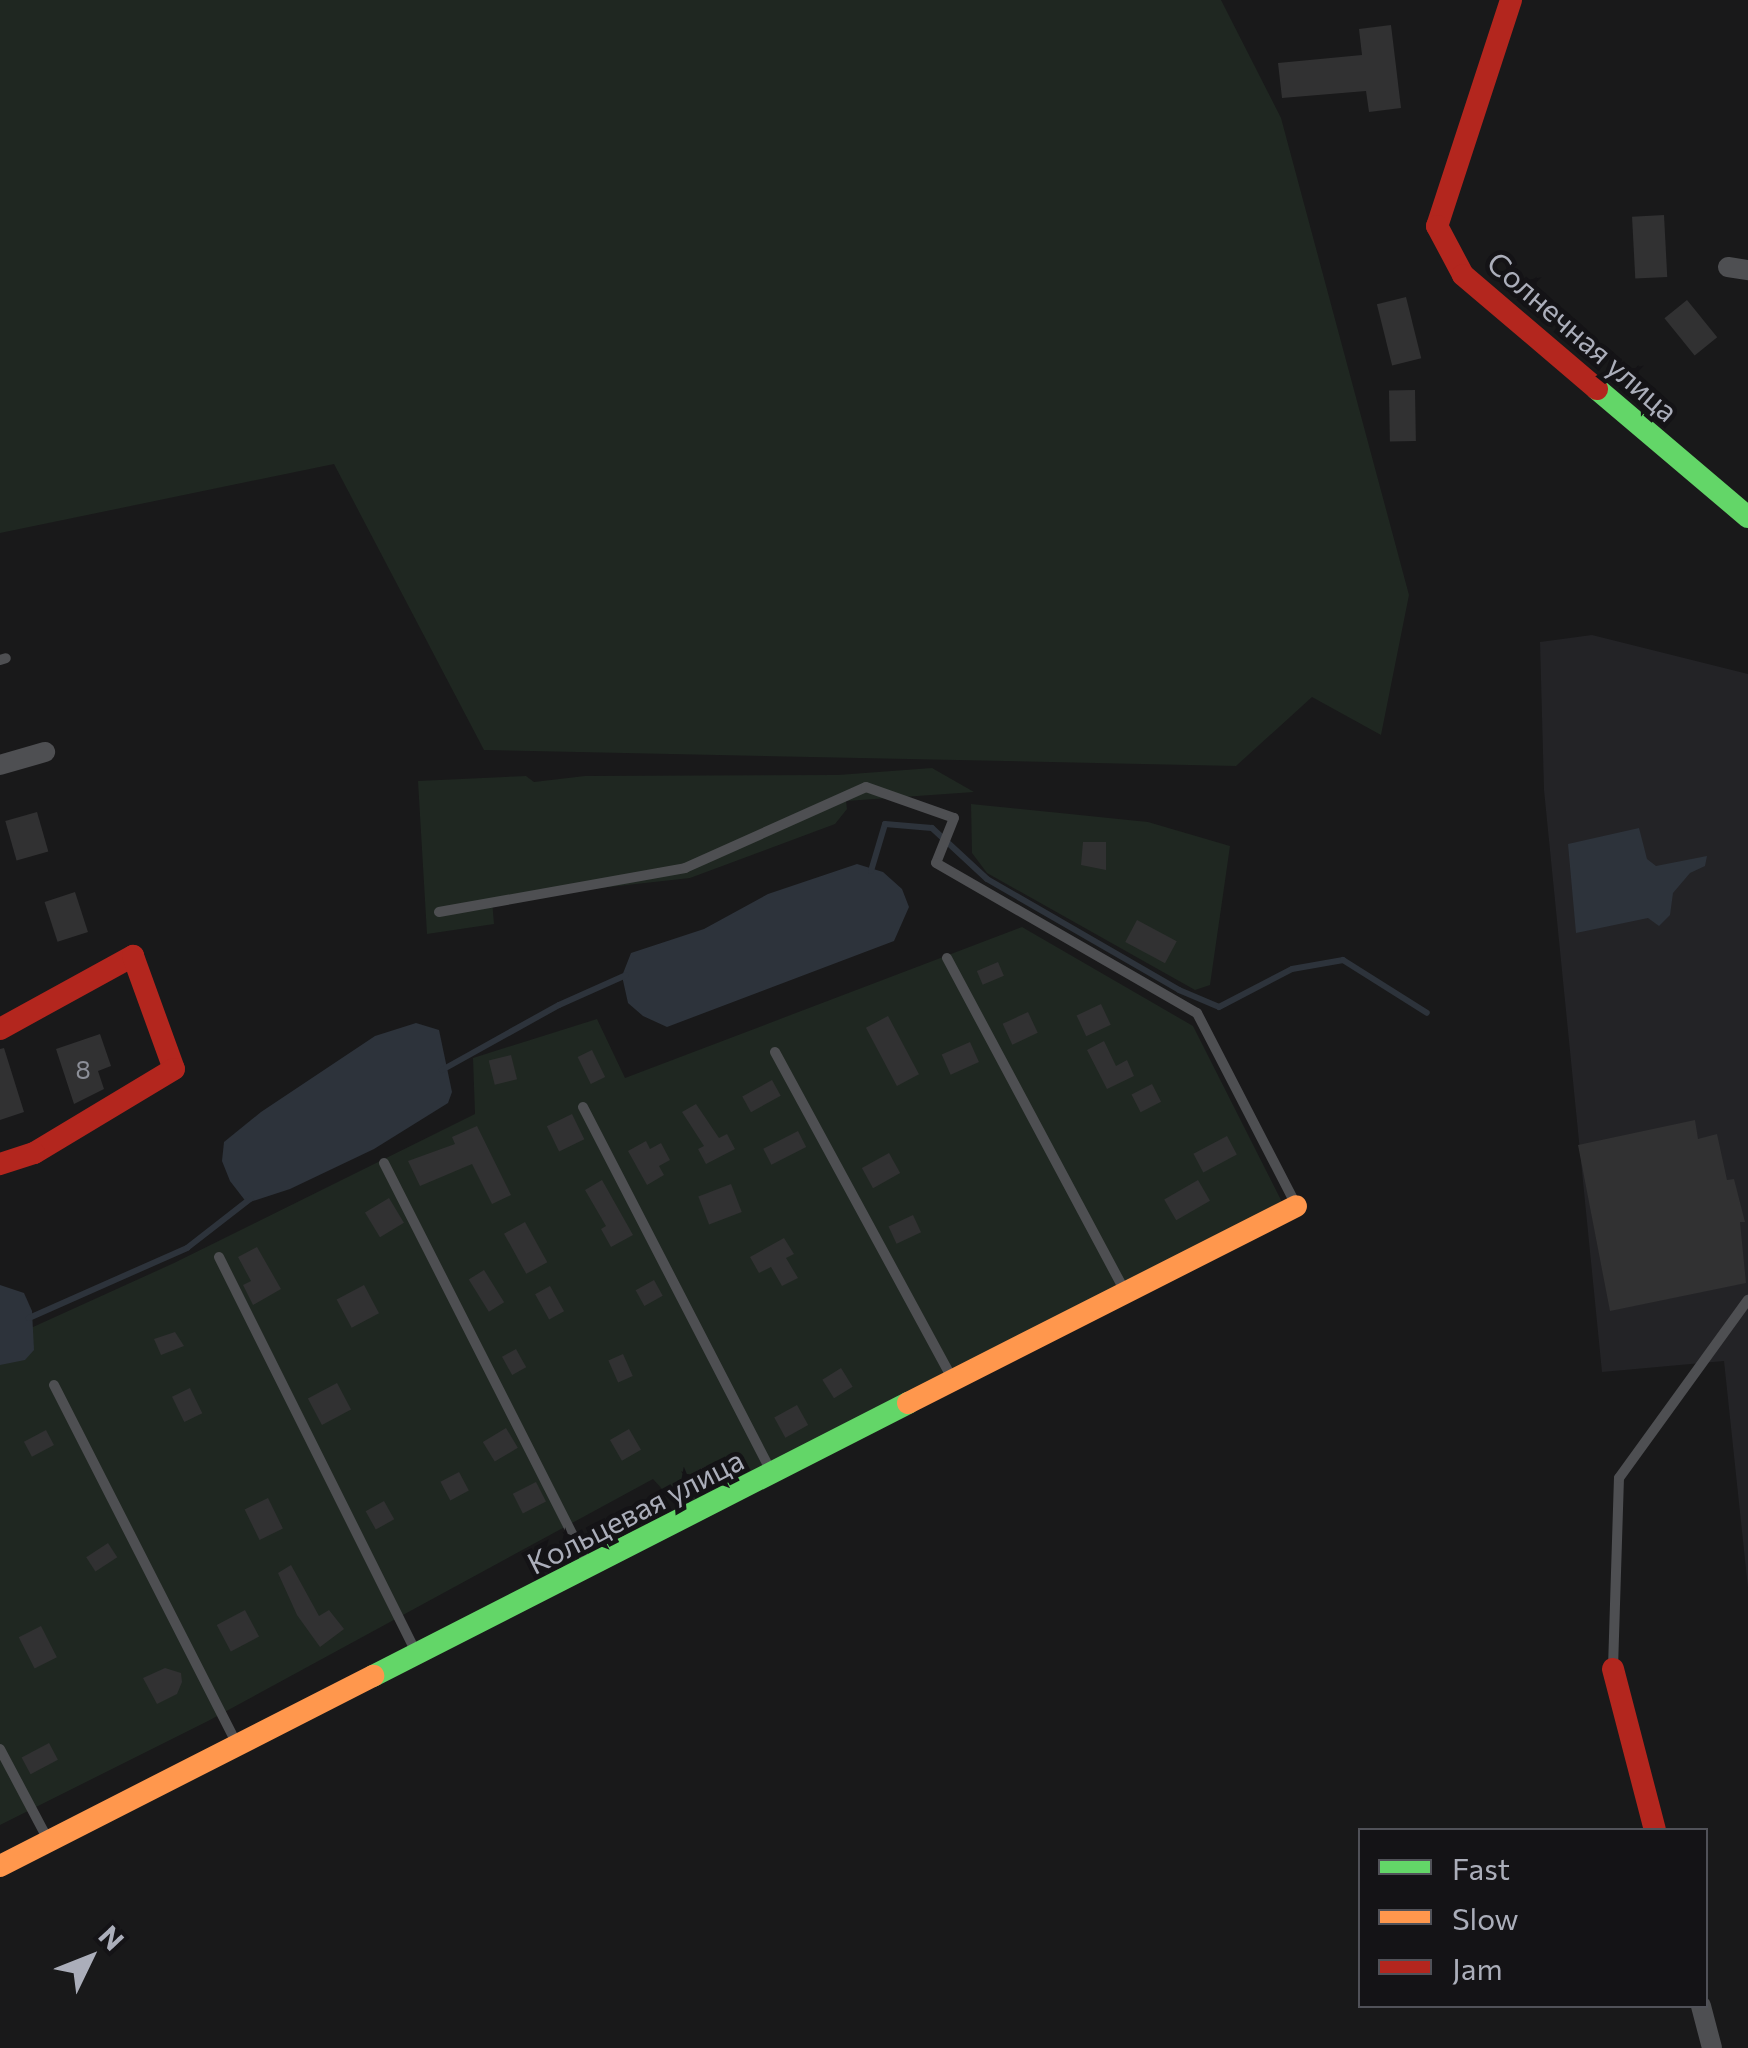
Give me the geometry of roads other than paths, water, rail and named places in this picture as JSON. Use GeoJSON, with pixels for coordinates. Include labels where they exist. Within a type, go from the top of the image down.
{"type":"FeatureCollection","features":[{"type":"Feature","properties":{"kind":"street","name":"Солнечная улица"},"geometry":{"type":"LineString","coordinates":[[1511,0],[1437,226],[1463,275],[1748,517]]}},
{"type":"Feature","properties":{"kind":"street"},"geometry":{"type":"LineString","coordinates":[[0,766],[45,752]]}},
{"type":"Feature","properties":{"kind":"street"},"geometry":{"type":"LineString","coordinates":[[0,1029],[134,956],[174,1069],[34,1153],[0,1164]]}},
{"type":"Feature","properties":{"kind":"street","name":"Кольцевая улица"},"geometry":{"type":"LineString","coordinates":[[0,1866],[1296,1206]]}},
{"type":"Feature","properties":{"kind":"street"},"geometry":{"type":"LineString","coordinates":[[1613,1668],[1655,1828]]}},
{"type":"Feature","properties":{"kind":"street"},"geometry":{"type":"LineString","coordinates":[[1702,2008],[1712,2048]]}},
{"type":"Feature","properties":{"kind":"lane"},"geometry":{"type":"LineString","coordinates":[[438,912],[685,868],[866,787],[954,818],[936,863],[1197,1014],[1296,1206]]}},
{"type":"Feature","properties":{"kind":"lane"},"geometry":{"type":"LineString","coordinates":[[947,958],[1126,1294]]}},
{"type":"Feature","properties":{"kind":"lane"},"geometry":{"type":"LineString","coordinates":[[775,1052],[954,1382]]}},
{"type":"Feature","properties":{"kind":"lane"},"geometry":{"type":"LineString","coordinates":[[583,1107],[772,1475]]}},
{"type":"Feature","properties":{"kind":"lane"},"geometry":{"type":"LineString","coordinates":[[384,1163],[590,1568]]}},
{"type":"Feature","properties":{"kind":"lane"},"geometry":{"type":"LineString","coordinates":[[220,1257],[417,1656]]}},
{"type":"Feature","properties":{"kind":"lane"},"geometry":{"type":"LineString","coordinates":[[1613,1668],[1618,1478],[1748,1300]]}},
{"type":"Feature","properties":{"kind":"lane"},"geometry":{"type":"LineString","coordinates":[[54,1384],[237,1746]]}},
{"type":"Feature","properties":{"kind":"lane"},"geometry":{"type":"LineString","coordinates":[[0,1749],[49,1842]]}},
{"type":"Feature","properties":{"kind":"waterway"},"geometry":{"type":"LineString","coordinates":[[871,871],[885,824],[932,828],[987,879],[1179,990],[1219,1007],[1292,969],[1343,960],[1427,1013]]}},
{"type":"Feature","properties":{"kind":"waterway"},"geometry":{"type":"LineString","coordinates":[[442,1070],[559,1005],[626,975]]}},
{"type":"Feature","properties":{"kind":"waterway"},"geometry":{"type":"LineString","coordinates":[[29,1318],[187,1248],[250,1199]]}}]}
